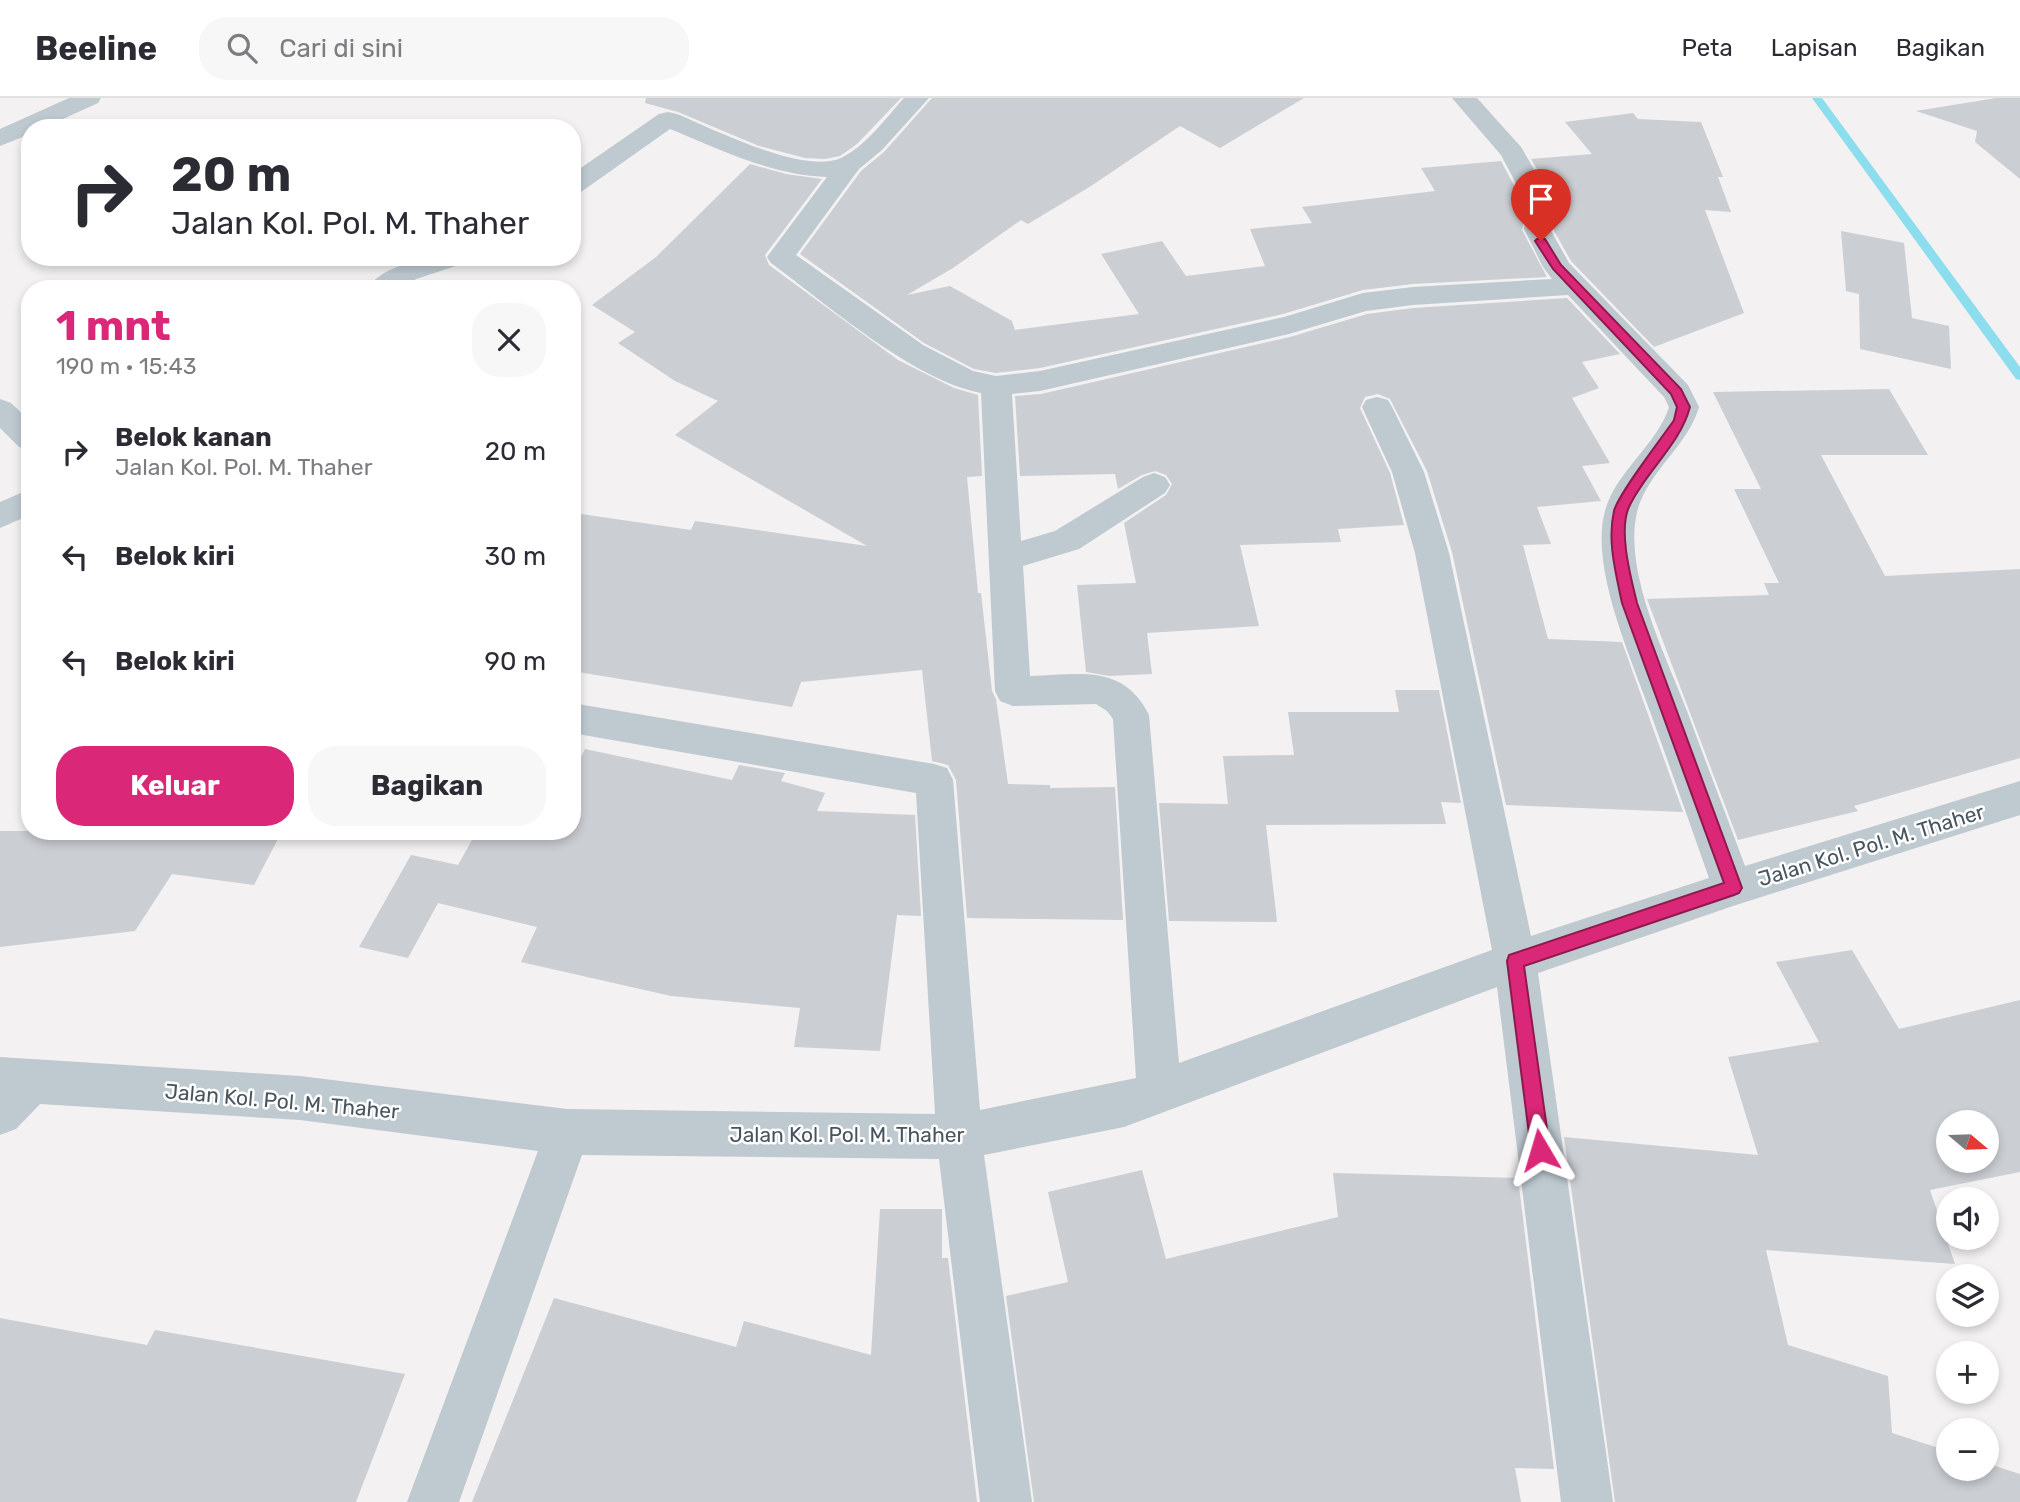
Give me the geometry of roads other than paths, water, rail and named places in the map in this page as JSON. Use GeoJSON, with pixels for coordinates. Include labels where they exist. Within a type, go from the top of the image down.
{"type":"FeatureCollection","features":[{"type":"Feature","properties":{"kind":"street"},"geometry":{"type":"LineString","coordinates":[[52,119],[89,98]]}},
{"type":"Feature","properties":{"kind":"street"},"geometry":{"type":"LineString","coordinates":[[917,98],[849,165],[781,257],[913,352],[965,380],[996,386],[1040,381],[1289,325],[1363,302],[1413,296],[1576,286]]}},
{"type":"Feature","properties":{"kind":"street"},"geometry":{"type":"LineString","coordinates":[[1464,98],[1512,152],[1542,208],[1537,229],[1557,267],[1677,392],[1684,407],[1680,420],[1621,508],[1621,562],[1629,603],[1734,888]]}},
{"type":"Feature","properties":{"kind":"street"},"geometry":{"type":"LineString","coordinates":[[581,180],[678,112],[786,166],[826,170],[849,165]]}},
{"type":"Feature","properties":{"kind":"street"},"geometry":{"type":"LineString","coordinates":[[396,280],[429,266]]}},
{"type":"Feature","properties":{"kind":"street"},"geometry":{"type":"LineString","coordinates":[[996,386],[1013,691],[1101,689],[1120,700],[1131,715],[1158,1092]]}},
{"type":"Feature","properties":{"kind":"street"},"geometry":{"type":"LineString","coordinates":[[1377,407],[1408,472],[1432,553],[1515,961],[1587,1502]]}},
{"type":"Feature","properties":{"kind":"street"},"geometry":{"type":"LineString","coordinates":[[0,410],[21,430]]}},
{"type":"Feature","properties":{"kind":"street"},"geometry":{"type":"LineString","coordinates":[[1004,558],[1067,540],[1154,485]]}},
{"type":"Feature","properties":{"kind":"street"},"geometry":{"type":"LineString","coordinates":[[0,516],[21,506]]}},
{"type":"Feature","properties":{"kind":"street"},"geometry":{"type":"LineString","coordinates":[[581,720],[934,780],[959,1137],[1006,1502]]}},
{"type":"Feature","properties":{"kind":"street","name":"Jalan Kol. Pol. M. Thaher"},"geometry":{"type":"LineString","coordinates":[[10,1091],[300,1098],[567,1132],[959,1137],[1124,1105],[1515,961],[1734,888],[2020,798]]}},
{"type":"Feature","properties":{"kind":"street"},"geometry":{"type":"LineString","coordinates":[[433,1502],[567,1132]]}},
{"type":"Feature","properties":{"kind":"waterway"},"geometry":{"type":"LineString","coordinates":[[1817,98],[2020,376]]}}]}
